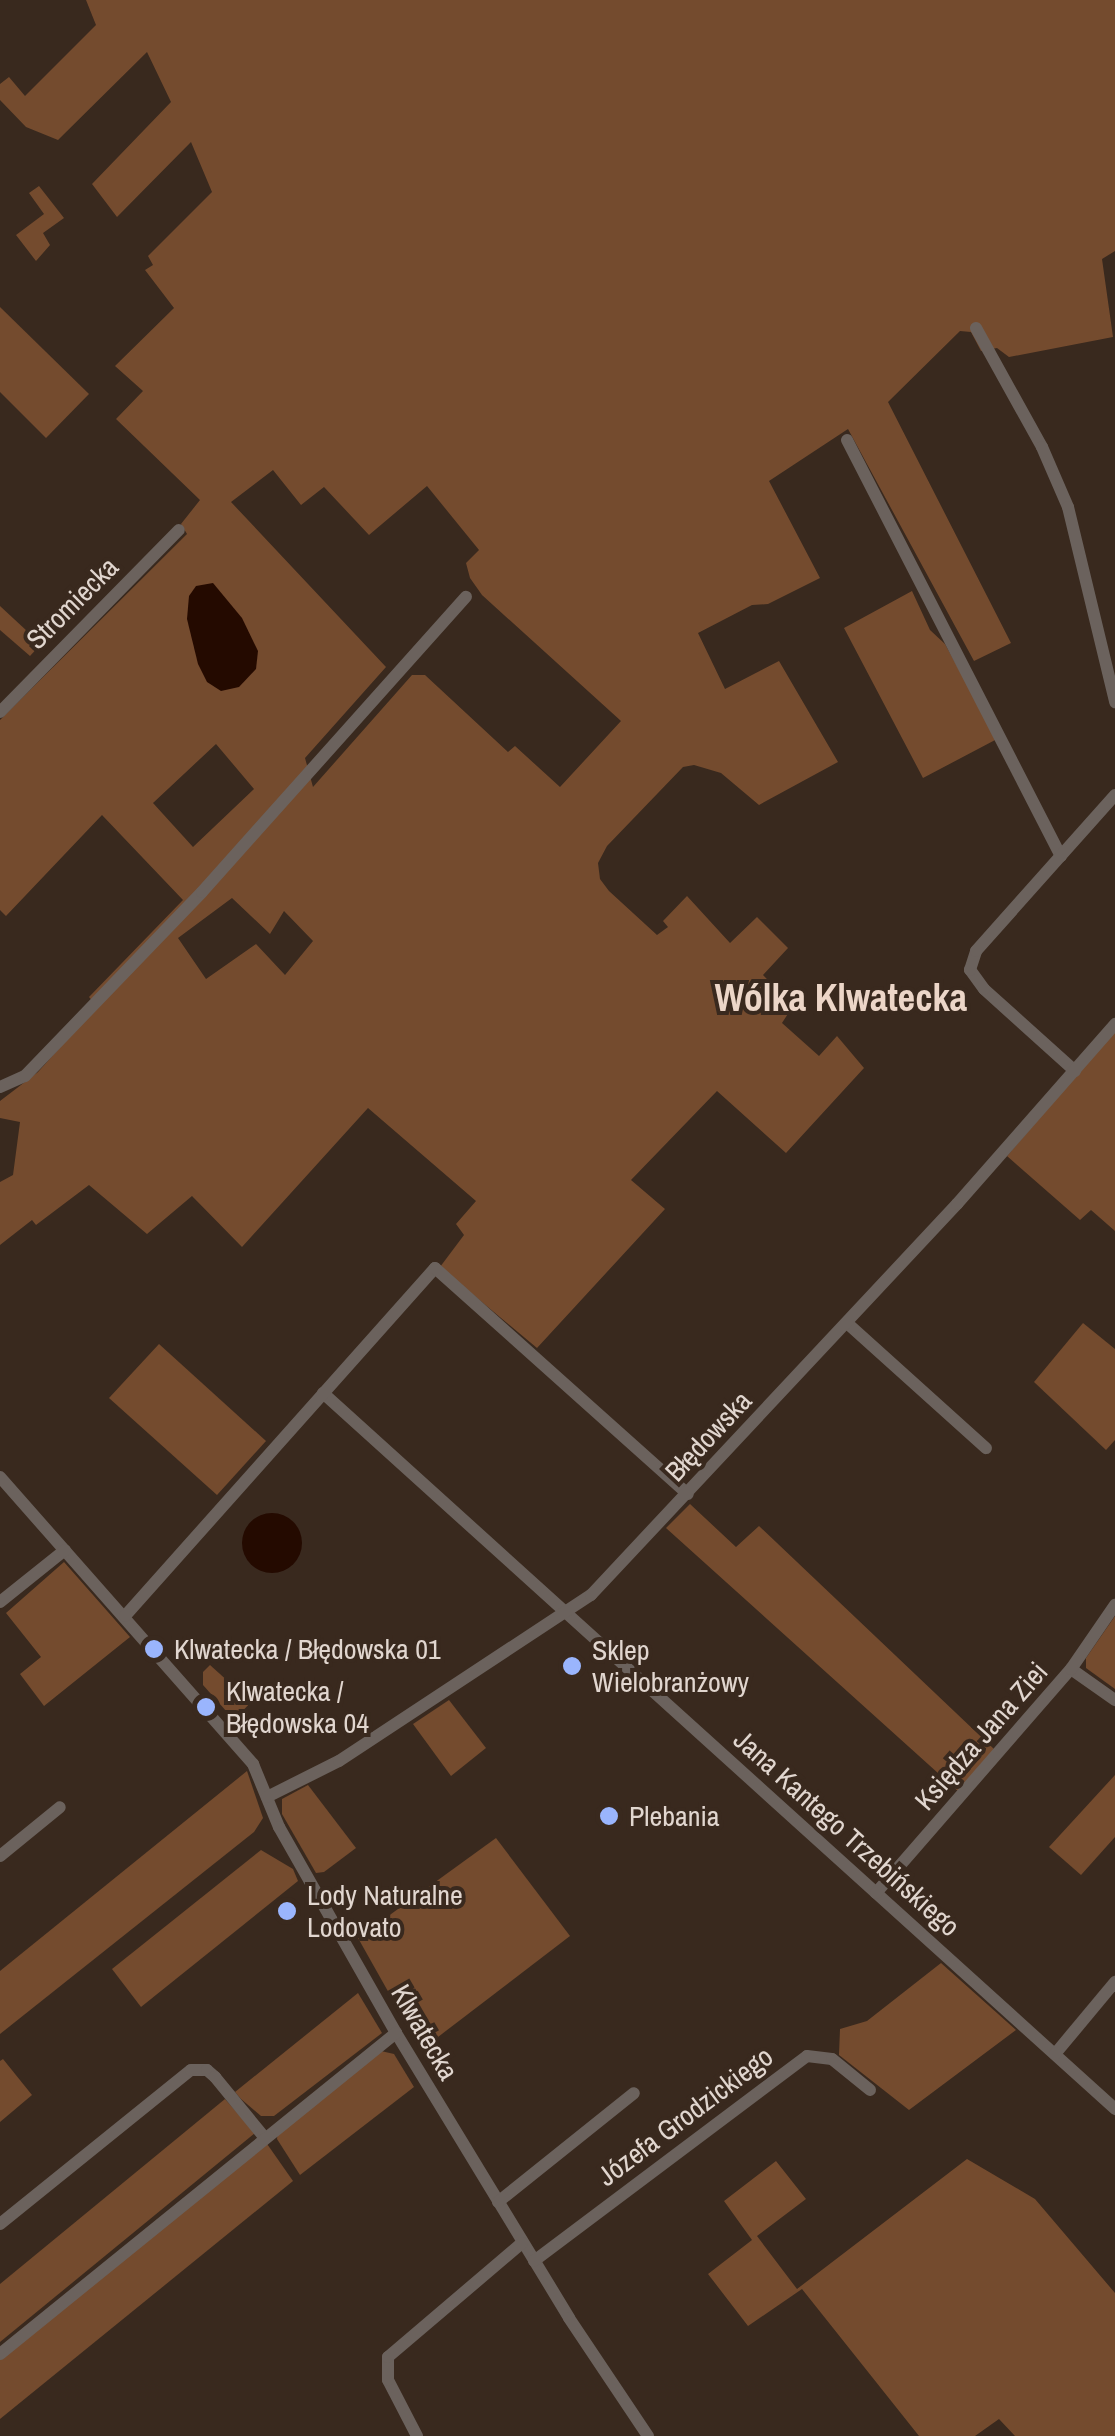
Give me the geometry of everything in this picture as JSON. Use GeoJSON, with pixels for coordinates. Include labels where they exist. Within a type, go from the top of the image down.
{"type":"FeatureCollection","features":[{"type":"Feature","properties":{"kind":"street"},"geometry":{"type":"LineString","coordinates":[[976,328],[1036,436],[1068,508],[1115,702]]}},
{"type":"Feature","properties":{"kind":"street"},"geometry":{"type":"LineString","coordinates":[[847,440],[1061,856]]}},
{"type":"Feature","properties":{"kind":"street","name":"Stromiecka"},"geometry":{"type":"LineString","coordinates":[[0,712],[179,530]]}},
{"type":"Feature","properties":{"kind":"street"},"geometry":{"type":"LineString","coordinates":[[0,1087],[25,1076],[188,906],[466,596]]}},
{"type":"Feature","properties":{"kind":"street"},"geometry":{"type":"LineString","coordinates":[[1075,1070],[984,989],[970,970],[976,951],[1115,795]]}},
{"type":"Feature","properties":{"kind":"street","name":"Błędowska"},"geometry":{"type":"LineString","coordinates":[[266,1797],[340,1761],[591,1595],[847,1323],[1115,1024]]}},
{"type":"Feature","properties":{"kind":"street"},"geometry":{"type":"LineString","coordinates":[[125,1616],[434,1268],[688,1494]]}},
{"type":"Feature","properties":{"kind":"street"},"geometry":{"type":"LineString","coordinates":[[847,1323],[986,1448]]}},
{"type":"Feature","properties":{"kind":"street","name":"Jana Kantego Trzebińskiego"},"geometry":{"type":"LineString","coordinates":[[323,1392],[1115,2109]]}},
{"type":"Feature","properties":{"kind":"street","name":"Klwatecka"},"geometry":{"type":"LineString","coordinates":[[0,1477],[247,1755],[279,1827],[396,2033],[522,2243],[648,2436]]}},
{"type":"Feature","properties":{"kind":"street"},"geometry":{"type":"LineString","coordinates":[[0,1602],[65,1550]]}},
{"type":"Feature","properties":{"kind":"street","name":"Księdza Jana Ziei"},"geometry":{"type":"LineString","coordinates":[[876,1894],[1071,1669],[1115,1605]]}},
{"type":"Feature","properties":{"kind":"street"},"geometry":{"type":"LineString","coordinates":[[1071,1669],[1115,1700]]}},
{"type":"Feature","properties":{"kind":"street"},"geometry":{"type":"LineString","coordinates":[[0,1856],[60,1807]]}},
{"type":"Feature","properties":{"kind":"street"},"geometry":{"type":"LineString","coordinates":[[1055,2054],[1115,1982]]}},
{"type":"Feature","properties":{"kind":"street"},"geometry":{"type":"LineString","coordinates":[[0,2354],[396,2033]]}},
{"type":"Feature","properties":{"kind":"street","name":"Józefa Grodzickiego"},"geometry":{"type":"LineString","coordinates":[[534,2261],[807,2056],[832,2058],[870,2090]]}},
{"type":"Feature","properties":{"kind":"street"},"geometry":{"type":"LineString","coordinates":[[0,2224],[191,2070],[207,2070],[215,2077],[264,2138]]}},
{"type":"Feature","properties":{"kind":"street"},"geometry":{"type":"LineString","coordinates":[[498,2202],[634,2093]]}},
{"type":"Feature","properties":{"kind":"street"},"geometry":{"type":"LineString","coordinates":[[417,2436],[388,2380],[388,2357],[522,2243]]}},
{"type":"Feature","properties":{"kind":"shaded area"},"geometry":{"type":"Polygon","coordinates":[[[86,0],[1115,0],[1115,251],[1102,259],[1113,337],[1009,357],[997,348],[981,351],[971,332],[960,331],[888,402],[1011,643],[974,661],[848,429],[769,481],[820,578],[768,604],[752,605],[698,633],[725,689],[779,661],[838,762],[759,805],[721,773],[694,765],[683,767],[607,846],[598,863],[600,879],[609,891],[657,935],[668,927],[663,921],[687,896],[730,943],[757,917],[788,948],[763,975],[793,1006],[782,1023],[819,1056],[837,1036],[864,1068],[786,1153],[717,1091],[631,1180],[665,1209],[537,1348],[440,1267],[464,1235],[456,1224],[476,1201],[368,1108],[242,1247],[192,1196],[147,1234],[89,1185],[36,1225],[32,1220],[0,1245],[0,1182],[13,1175],[20,1122],[0,1118],[0,1101],[38,1072],[97,1006],[89,997],[183,900],[102,815],[6,916],[0,910],[0,720],[187,534],[181,524],[200,500],[116,419],[143,391],[115,366],[174,308],[145,270],[153,265],[148,256],[212,192],[191,142],[117,217],[92,184],[171,102],[147,52],[58,140],[26,127],[0,100],[0,84],[9,77],[25,96],[96,25],[86,0]],[[273,470],[231,502],[386,667],[305,758],[313,787],[412,675],[425,675],[508,752],[515,746],[560,787],[621,721],[482,595],[470,578],[466,563],[479,550],[427,486],[369,535],[324,487],[301,505],[273,470]],[[216,744],[153,803],[193,847],[254,789],[216,744]],[[232,898],[178,938],[206,979],[256,944],[285,975],[313,941],[284,911],[270,934],[232,898]]]}},
{"type":"Feature","properties":{"kind":"shaded area"},"geometry":{"type":"Polygon","coordinates":[[[39,186],[64,218],[43,233],[50,245],[36,261],[16,235],[44,214],[29,193],[39,186]]]}},
{"type":"Feature","properties":{"kind":"shaded area"},"geometry":{"type":"Polygon","coordinates":[[[0,307],[89,394],[46,438],[0,392],[0,307]]]}},
{"type":"Feature","properties":{"kind":"shaded area"},"geometry":{"type":"Polygon","coordinates":[[[213,583],[242,618],[258,651],[256,669],[239,687],[221,691],[207,682],[198,664],[187,619],[189,596],[196,586],[213,583]]]}},
{"type":"Feature","properties":{"kind":"shaded area"},"geometry":{"type":"Polygon","coordinates":[[[912,591],[930,630],[945,644],[997,739],[923,778],[844,628],[912,591]]]}},
{"type":"Feature","properties":{"kind":"shaded area"},"geometry":{"type":"Polygon","coordinates":[[[0,606],[41,644],[30,656],[0,630],[0,606]]]}},
{"type":"Feature","properties":{"kind":"shaded area"},"geometry":{"type":"Polygon","coordinates":[[[1115,1030],[1115,1231],[1091,1210],[1080,1220],[1007,1156],[1115,1030]]]}},
{"type":"Feature","properties":{"kind":"shaded area"},"geometry":{"type":"Polygon","coordinates":[[[1083,1323],[1115,1349],[1115,1440],[1106,1450],[1034,1382],[1083,1323]]]}},
{"type":"Feature","properties":{"kind":"shaded area"},"geometry":{"type":"Polygon","coordinates":[[[159,1344],[266,1441],[217,1495],[109,1398],[159,1344]]]}},
{"type":"Feature","properties":{"kind":"shaded area"},"geometry":{"type":"Polygon","coordinates":[[[690,1504],[736,1547],[759,1526],[995,1750],[959,1792],[666,1528],[690,1504]]]}},
{"type":"Feature","properties":{"kind":"shaded area"},"geometry":{"type":"Polygon","coordinates":[[[272,1513],[293,1522],[302,1543],[293,1564],[272,1573],[251,1564],[242,1543],[251,1522],[272,1513]]]}},
{"type":"Feature","properties":{"kind":"shaded area"},"geometry":{"type":"Polygon","coordinates":[[[64,1562],[130,1637],[44,1706],[20,1674],[41,1657],[6,1613],[64,1562]]]}},
{"type":"Feature","properties":{"kind":"shaded area"},"geometry":{"type":"Polygon","coordinates":[[[1115,1616],[1115,1689],[1086,1668],[1086,1658],[1115,1616]]]}},
{"type":"Feature","properties":{"kind":"shaded area"},"geometry":{"type":"Polygon","coordinates":[[[210,1665],[251,1702],[238,1716],[227,1712],[203,1685],[203,1672],[210,1665]]]}},
{"type":"Feature","properties":{"kind":"shaded area"},"geometry":{"type":"Polygon","coordinates":[[[449,1700],[486,1748],[451,1776],[413,1724],[449,1700]]]}},
{"type":"Feature","properties":{"kind":"shaded area"},"geometry":{"type":"Polygon","coordinates":[[[247,1771],[263,1818],[254,1832],[0,2034],[0,1971],[247,1771]]]}},
{"type":"Feature","properties":{"kind":"shaded area"},"geometry":{"type":"Polygon","coordinates":[[[1115,1775],[1115,1837],[1081,1875],[1049,1847],[1115,1775]]]}},
{"type":"Feature","properties":{"kind":"shaded area"},"geometry":{"type":"Polygon","coordinates":[[[308,1785],[356,1848],[324,1872],[316,1873],[282,1814],[282,1799],[308,1785]]]}},
{"type":"Feature","properties":{"kind":"shaded area"},"geometry":{"type":"Polygon","coordinates":[[[496,1838],[570,1936],[421,2050],[358,1938],[496,1838]]]}},
{"type":"Feature","properties":{"kind":"shaded area"},"geometry":{"type":"Polygon","coordinates":[[[261,1850],[293,1869],[298,1881],[141,2007],[112,1969],[261,1850]]]}},
{"type":"Feature","properties":{"kind":"shaded area"},"geometry":{"type":"Polygon","coordinates":[[[941,1963],[1016,2030],[909,2110],[839,2055],[840,2029],[867,2021],[941,1963]]]}},
{"type":"Feature","properties":{"kind":"shaded area"},"geometry":{"type":"Polygon","coordinates":[[[358,1993],[382,2033],[274,2116],[261,2116],[235,2092],[358,1993]]]}},
{"type":"Feature","properties":{"kind":"shaded area"},"geometry":{"type":"Polygon","coordinates":[[[381,2051],[394,2054],[414,2087],[300,2175],[277,2139],[278,2129],[381,2051]]]}},
{"type":"Feature","properties":{"kind":"shaded area"},"geometry":{"type":"Polygon","coordinates":[[[3,2059],[32,2095],[0,2122],[0,2061],[3,2059]]]}},
{"type":"Feature","properties":{"kind":"shaded area"},"geometry":{"type":"Polygon","coordinates":[[[225,2099],[255,2133],[0,2342],[0,2284],[225,2099]]]}},
{"type":"Feature","properties":{"kind":"shaded area"},"geometry":{"type":"Polygon","coordinates":[[[265,2141],[293,2181],[0,2419],[0,2355],[265,2141]]]}},
{"type":"Feature","properties":{"kind":"shaded area"},"geometry":{"type":"Polygon","coordinates":[[[967,2159],[1035,2199],[1115,2293],[1115,2436],[1015,2436],[999,2419],[975,2436],[919,2436],[802,2289],[748,2326],[708,2274],[752,2240],[724,2201],[776,2161],[806,2199],[757,2236],[797,2289],[967,2159]]]}},
{"type":"Feature","properties":{"kind":"place","name":"Klwatecka / Błędowska 01"},"geometry":{"type":"Point","coordinates":[154,1649]}},
{"type":"Feature","properties":{"kind":"place","name":"Sklep Wielobranżowy"},"geometry":{"type":"Point","coordinates":[572,1666]}},
{"type":"Feature","properties":{"kind":"place","name":"Klwatecka / Błędowska 04"},"geometry":{"type":"Point","coordinates":[206,1707]}},
{"type":"Feature","properties":{"kind":"place","name":"Plebania"},"geometry":{"type":"Point","coordinates":[609,1816]}},
{"type":"Feature","properties":{"kind":"place","name":"Lody Naturalne Lodovato"},"geometry":{"type":"Point","coordinates":[287,1911]}},
{"type":"Feature","properties":{"kind":"district","name":"Wólka Klwatecka"},"geometry":{"type":"Point","coordinates":[841,998]}}]}
